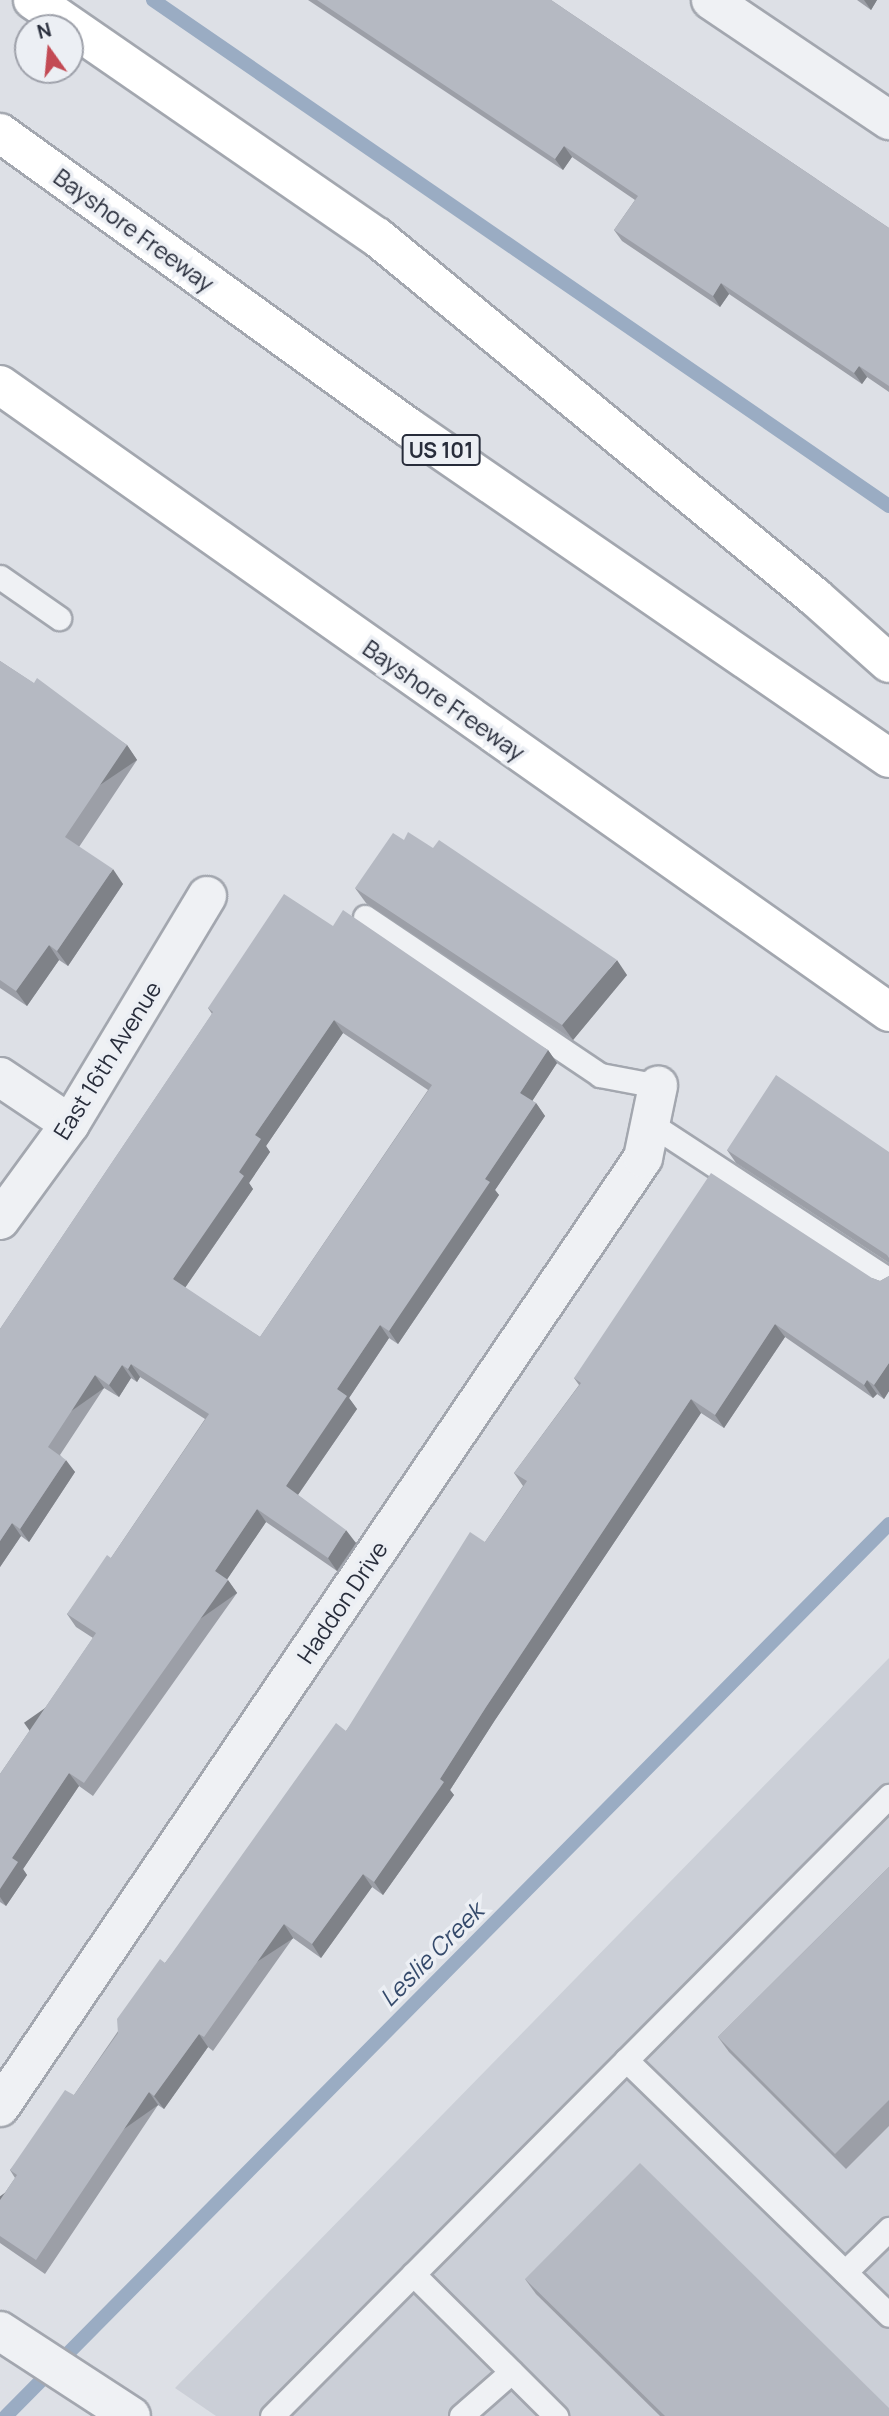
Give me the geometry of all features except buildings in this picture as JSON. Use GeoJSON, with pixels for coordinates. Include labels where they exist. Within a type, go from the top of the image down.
{"type":"FeatureCollection","features":[{"type":"Feature","properties":{"kind":"highway"},"geometry":{"type":"LineString","coordinates":[[33,0],[376,237],[804,588],[889,663]]}},
{"type":"Feature","properties":{"kind":"highway","name":"Bayshore Freeway"},"geometry":{"type":"LineString","coordinates":[[0,133],[408,427],[889,758]]}},
{"type":"Feature","properties":{"kind":"highway","name":"Bayshore Freeway"},"geometry":{"type":"LineString","coordinates":[[0,385],[889,1013]]}},
{"type":"Feature","properties":{"kind":"street"},"geometry":{"type":"LineString","coordinates":[[711,0],[889,120]]}},
{"type":"Feature","properties":{"kind":"street","name":"East 16th Avenue"},"geometry":{"type":"LineString","coordinates":[[0,1220],[70,1124],[207,896]]}},
{"type":"Feature","properties":{"kind":"street"},"geometry":{"type":"LineString","coordinates":[[0,1077],[70,1124]]}},
{"type":"Feature","properties":{"kind":"street","name":"Haddon Drive"},"geometry":{"type":"LineString","coordinates":[[0,2106],[643,1158],[658,1086]]}},
{"type":"Feature","properties":{"kind":"street"},"geometry":{"type":"LineString","coordinates":[[4,2334],[125,2412]]}},
{"type":"Feature","properties":{"kind":"lane"},"geometry":{"type":"LineString","coordinates":[[0,577],[59,618]]}},
{"type":"Feature","properties":{"kind":"lane"},"geometry":{"type":"LineString","coordinates":[[365,917],[600,1075],[658,1086]]}},
{"type":"Feature","properties":{"kind":"lane"},"geometry":{"type":"LineString","coordinates":[[651,1124],[889,1280]]}},
{"type":"Feature","properties":{"kind":"lane"},"geometry":{"type":"LineString","coordinates":[[272,2416],[889,1796]]}},
{"type":"Feature","properties":{"kind":"lane"},"geometry":{"type":"LineString","coordinates":[[626,2060],[889,2315]]}},
{"type":"Feature","properties":{"kind":"lane"},"geometry":{"type":"LineString","coordinates":[[845,2272],[889,2229]]}},
{"type":"Feature","properties":{"kind":"lane"},"geometry":{"type":"LineString","coordinates":[[413,2274],[556,2416]]}},
{"type":"Feature","properties":{"kind":"lane"},"geometry":{"type":"LineString","coordinates":[[461,2416],[511,2372]]}},
{"type":"Feature","properties":{"kind":"shaded area"},"geometry":{"type":"Polygon","coordinates":[[[889,1658],[889,2416],[216,2416],[175,2388],[889,1658]]]}},
{"type":"Feature","properties":{"kind":"waterway"},"geometry":{"type":"LineString","coordinates":[[153,0],[889,506]]}},
{"type":"Feature","properties":{"kind":"waterway","name":"Leslie Creek"},"geometry":{"type":"LineString","coordinates":[[6,2416],[889,1524]]}}]}
